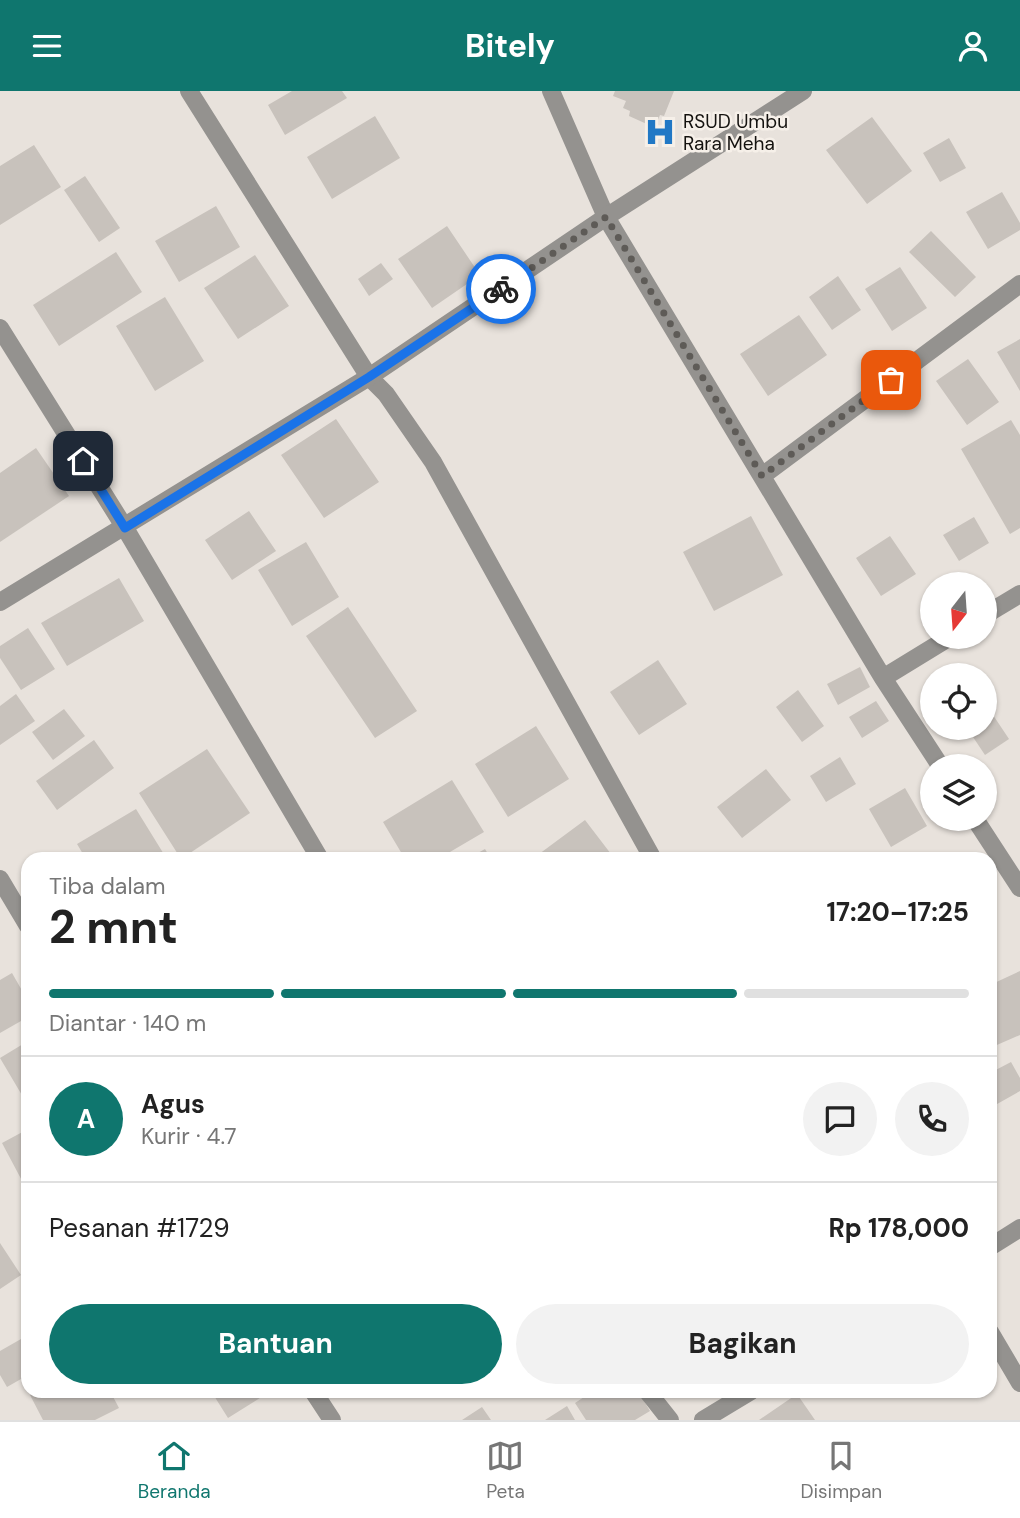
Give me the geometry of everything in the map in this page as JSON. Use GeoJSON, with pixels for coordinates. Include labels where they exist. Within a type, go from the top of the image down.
{"type":"FeatureCollection","features":[{"type":"Feature","properties":{"kind":"street"},"geometry":{"type":"LineString","coordinates":[[189,91],[369,377],[386,394],[433,462],[649,852]]}},
{"type":"Feature","properties":{"kind":"street"},"geometry":{"type":"LineString","coordinates":[[551,91],[606,217],[883,678],[933,754]]}},
{"type":"Feature","properties":{"kind":"street"},"geometry":{"type":"LineString","coordinates":[[0,602],[369,377],[606,217],[803,91]]}},
{"type":"Feature","properties":{"kind":"street"},"geometry":{"type":"LineString","coordinates":[[762,476],[1020,284]]}},
{"type":"Feature","properties":{"kind":"street"},"geometry":{"type":"LineString","coordinates":[[0,328],[125,528],[316,852]]}},
{"type":"Feature","properties":{"kind":"street"},"geometry":{"type":"LineString","coordinates":[[998,607],[1020,594]]}},
{"type":"Feature","properties":{"kind":"street"},"geometry":{"type":"LineString","coordinates":[[883,678],[930,649]]}},
{"type":"Feature","properties":{"kind":"street"},"geometry":{"type":"LineString","coordinates":[[983,831],[997,852]]}},
{"type":"Feature","properties":{"kind":"street"},"geometry":{"type":"LineString","coordinates":[[997,853],[1020,888]]}},
{"type":"Feature","properties":{"kind":"street"},"geometry":{"type":"LineString","coordinates":[[0,879],[21,914]]}},
{"type":"Feature","properties":{"kind":"street"},"geometry":{"type":"LineString","coordinates":[[997,1243],[1020,1228]]}},
{"type":"Feature","properties":{"kind":"street"},"geometry":{"type":"LineString","coordinates":[[997,1344],[1020,1383]]}},
{"type":"Feature","properties":{"kind":"street"},"geometry":{"type":"LineString","coordinates":[[317,1398],[331,1420]]}},
{"type":"Feature","properties":{"kind":"street"},"geometry":{"type":"LineString","coordinates":[[653,1398],[670,1420]]}},
{"type":"Feature","properties":{"kind":"street"},"geometry":{"type":"LineString","coordinates":[[703,1420],[739,1398]]}},
{"type":"Feature","properties":{"kind":"building"},"geometry":{"type":"Polygon","coordinates":[[[292,91],[342,91],[347,98],[285,135],[268,105],[292,91]]]}},
{"type":"Feature","properties":{"kind":"building"},"geometry":{"type":"Polygon","coordinates":[[[615,91],[674,91],[664,116],[660,115],[657,122],[651,120],[649,125],[629,116],[630,111],[623,108],[626,101],[613,96],[615,91]]]}},
{"type":"Feature","properties":{"kind":"building"},"geometry":{"type":"Polygon","coordinates":[[[375,116],[400,158],[332,199],[307,157],[375,116]]]}},
{"type":"Feature","properties":{"kind":"building"},"geometry":{"type":"Polygon","coordinates":[[[872,117],[912,171],[867,204],[826,150],[872,117]]]}},
{"type":"Feature","properties":{"kind":"building"},"geometry":{"type":"Polygon","coordinates":[[[949,138],[966,168],[940,182],[923,153],[949,138]]]}},
{"type":"Feature","properties":{"kind":"building"},"geometry":{"type":"Polygon","coordinates":[[[34,145],[61,187],[0,225],[0,166],[34,145]]]}},
{"type":"Feature","properties":{"kind":"building"},"geometry":{"type":"Polygon","coordinates":[[[85,176],[120,228],[99,242],[64,190],[85,176]]]}},
{"type":"Feature","properties":{"kind":"building"},"geometry":{"type":"Polygon","coordinates":[[[1002,192],[1020,223],[1020,230],[988,249],[966,212],[1002,192]]]}},
{"type":"Feature","properties":{"kind":"building"},"geometry":{"type":"Polygon","coordinates":[[[216,206],[240,247],[179,282],[155,241],[216,206]]]}},
{"type":"Feature","properties":{"kind":"building"},"geometry":{"type":"Polygon","coordinates":[[[447,226],[480,275],[432,308],[398,259],[447,226]]]}},
{"type":"Feature","properties":{"kind":"building"},"geometry":{"type":"Polygon","coordinates":[[[931,231],[976,277],[955,297],[909,252],[931,231]]]}},
{"type":"Feature","properties":{"kind":"building"},"geometry":{"type":"Polygon","coordinates":[[[116,252],[142,292],[59,346],[33,305],[116,252]]]}},
{"type":"Feature","properties":{"kind":"building"},"geometry":{"type":"Polygon","coordinates":[[[255,255],[289,306],[238,339],[204,288],[255,255]]]}},
{"type":"Feature","properties":{"kind":"building"},"geometry":{"type":"Polygon","coordinates":[[[381,263],[393,279],[369,296],[358,279],[381,263]]]}},
{"type":"Feature","properties":{"kind":"building"},"geometry":{"type":"Polygon","coordinates":[[[900,267],[927,308],[892,331],[865,289],[900,267]]]}},
{"type":"Feature","properties":{"kind":"building"},"geometry":{"type":"Polygon","coordinates":[[[838,276],[861,310],[832,330],[809,297],[838,276]]]}},
{"type":"Feature","properties":{"kind":"building"},"geometry":{"type":"Polygon","coordinates":[[[165,297],[204,361],[155,391],[116,326],[165,297]]]}},
{"type":"Feature","properties":{"kind":"building"},"geometry":{"type":"Polygon","coordinates":[[[799,315],[827,355],[768,396],[740,354],[799,315]]]}},
{"type":"Feature","properties":{"kind":"building"},"geometry":{"type":"Polygon","coordinates":[[[1020,339],[1020,391],[997,352],[1020,339]]]}},
{"type":"Feature","properties":{"kind":"building"},"geometry":{"type":"Polygon","coordinates":[[[968,359],[999,402],[967,425],[936,381],[968,359]]]}},
{"type":"Feature","properties":{"kind":"building"},"geometry":{"type":"Polygon","coordinates":[[[336,419],[379,482],[324,518],[281,455],[336,419]]]}},
{"type":"Feature","properties":{"kind":"building"},"geometry":{"type":"Polygon","coordinates":[[[1011,420],[1020,435],[1020,528],[1010,534],[961,449],[1011,420]]]}},
{"type":"Feature","properties":{"kind":"building"},"geometry":{"type":"Polygon","coordinates":[[[36,448],[69,496],[0,542],[0,473],[36,448]]]}},
{"type":"Feature","properties":{"kind":"building"},"geometry":{"type":"Polygon","coordinates":[[[249,511],[276,551],[232,580],[205,540],[249,511]]]}},
{"type":"Feature","properties":{"kind":"building"},"geometry":{"type":"Polygon","coordinates":[[[751,516],[783,575],[714,611],[683,552],[751,516]]]}},
{"type":"Feature","properties":{"kind":"building"},"geometry":{"type":"Polygon","coordinates":[[[974,517],[989,543],[959,561],[943,535],[974,517]]]}},
{"type":"Feature","properties":{"kind":"building"},"geometry":{"type":"Polygon","coordinates":[[[890,536],[916,574],[881,596],[856,558],[890,536]]]}},
{"type":"Feature","properties":{"kind":"building"},"geometry":{"type":"Polygon","coordinates":[[[306,542],[339,597],[292,626],[258,570],[306,542]]]}},
{"type":"Feature","properties":{"kind":"building"},"geometry":{"type":"Polygon","coordinates":[[[119,578],[144,621],[67,666],[41,623],[119,578]]]}},
{"type":"Feature","properties":{"kind":"building"},"geometry":{"type":"Polygon","coordinates":[[[348,607],[417,711],[375,738],[306,636],[348,607]]]}},
{"type":"Feature","properties":{"kind":"building"},"geometry":{"type":"Polygon","coordinates":[[[28,628],[55,669],[21,690],[0,658],[0,646],[28,628]]]}},
{"type":"Feature","properties":{"kind":"building"},"geometry":{"type":"Polygon","coordinates":[[[658,660],[687,704],[639,735],[610,692],[658,660]]]}},
{"type":"Feature","properties":{"kind":"building"},"geometry":{"type":"Polygon","coordinates":[[[860,667],[870,687],[838,705],[827,684],[860,667]]]}},
{"type":"Feature","properties":{"kind":"building"},"geometry":{"type":"Polygon","coordinates":[[[798,690],[824,726],[802,742],[776,707],[798,690]]]}},
{"type":"Feature","properties":{"kind":"building"},"geometry":{"type":"Polygon","coordinates":[[[16,694],[35,721],[0,745],[0,706],[16,694]]]}},
{"type":"Feature","properties":{"kind":"building"},"geometry":{"type":"Polygon","coordinates":[[[876,701],[889,721],[862,738],[849,717],[876,701]]]}},
{"type":"Feature","properties":{"kind":"building"},"geometry":{"type":"Polygon","coordinates":[[[64,709],[85,736],[53,760],[32,732],[64,709]]]}},
{"type":"Feature","properties":{"kind":"building"},"geometry":{"type":"Polygon","coordinates":[[[997,721],[1009,739],[984,754],[975,740],[997,740],[997,721]]]}},
{"type":"Feature","properties":{"kind":"building"},"geometry":{"type":"Polygon","coordinates":[[[536,726],[569,779],[508,817],[475,764],[536,726]]]}},
{"type":"Feature","properties":{"kind":"building"},"geometry":{"type":"Polygon","coordinates":[[[94,740],[114,768],[57,810],[36,781],[94,740]]]}},
{"type":"Feature","properties":{"kind":"building"},"geometry":{"type":"Polygon","coordinates":[[[207,749],[250,813],[192,852],[177,852],[139,793],[207,749]]]}},
{"type":"Feature","properties":{"kind":"building"},"geometry":{"type":"Polygon","coordinates":[[[840,757],[856,784],[826,802],[810,776],[840,757]]]}},
{"type":"Feature","properties":{"kind":"building"},"geometry":{"type":"Polygon","coordinates":[[[766,769],[791,800],[742,838],[717,807],[766,769]]]}},
{"type":"Feature","properties":{"kind":"building"},"geometry":{"type":"Polygon","coordinates":[[[452,780],[484,832],[450,852],[401,852],[383,822],[452,780]]]}},
{"type":"Feature","properties":{"kind":"building"},"geometry":{"type":"Polygon","coordinates":[[[905,788],[920,814],[920,830],[891,847],[869,809],[905,788]]]}},
{"type":"Feature","properties":{"kind":"building"},"geometry":{"type":"Polygon","coordinates":[[[136,809],[163,852],[82,852],[77,844],[136,809]]]}},
{"type":"Feature","properties":{"kind":"building"},"geometry":{"type":"Polygon","coordinates":[[[585,820],[609,852],[542,852],[585,820]]]}},
{"type":"Feature","properties":{"kind":"building"},"geometry":{"type":"Polygon","coordinates":[[[1020,971],[1020,1035],[997,1045],[997,982],[1020,971]]]}},
{"type":"Feature","properties":{"kind":"building"},"geometry":{"type":"Polygon","coordinates":[[[12,973],[21,989],[21,1021],[0,1033],[0,980],[12,973]]]}},
{"type":"Feature","properties":{"kind":"building"},"geometry":{"type":"Polygon","coordinates":[[[21,1045],[21,1094],[0,1058],[21,1045]]]}},
{"type":"Feature","properties":{"kind":"building"},"geometry":{"type":"Polygon","coordinates":[[[1011,1062],[1020,1078],[1020,1091],[997,1104],[997,1069],[1011,1062]]]}},
{"type":"Feature","properties":{"kind":"building"},"geometry":{"type":"Polygon","coordinates":[[[21,1133],[21,1179],[2,1143],[21,1133]]]}},
{"type":"Feature","properties":{"kind":"building"},"geometry":{"type":"Polygon","coordinates":[[[0,1243],[21,1275],[0,1289],[0,1243]]]}},
{"type":"Feature","properties":{"kind":"building"},"geometry":{"type":"Polygon","coordinates":[[[21,1339],[21,1379],[7,1387],[0,1375],[0,1351],[21,1339]]]}},
{"type":"Feature","properties":{"kind":"building"},"geometry":{"type":"Polygon","coordinates":[[[32,1398],[114,1398],[119,1408],[95,1420],[43,1420],[32,1398]]]}},
{"type":"Feature","properties":{"kind":"building"},"geometry":{"type":"Polygon","coordinates":[[[215,1398],[260,1398],[228,1418],[215,1398]]]}},
{"type":"Feature","properties":{"kind":"building"},"geometry":{"type":"Polygon","coordinates":[[[582,1398],[642,1398],[650,1411],[635,1420],[586,1420],[575,1403],[582,1398]]]}},
{"type":"Feature","properties":{"kind":"building"},"geometry":{"type":"Polygon","coordinates":[[[791,1398],[800,1398],[815,1420],[759,1420],[791,1398]]]}},
{"type":"Feature","properties":{"kind":"building"},"geometry":{"type":"Polygon","coordinates":[[[567,1406],[575,1420],[545,1420],[567,1406]]]}},
{"type":"Feature","properties":{"kind":"building"},"geometry":{"type":"Polygon","coordinates":[[[482,1407],[491,1420],[462,1420],[482,1407]]]}},
{"type":"Feature","properties":{"kind":"way so far"},"geometry":{"type":"LineString","coordinates":[[501,289],[606,217],[762,476],[891,380]]}},
{"type":"Feature","properties":{"kind":"place","name":"RSUD Umbu Rara Meha"},"geometry":{"type":"Point","coordinates":[660,132]}},
{"type":"Feature","properties":{"kind":"route"},"geometry":{"type":"LineString","coordinates":[[83,461],[125,528],[369,377],[501,289]]}}]}
